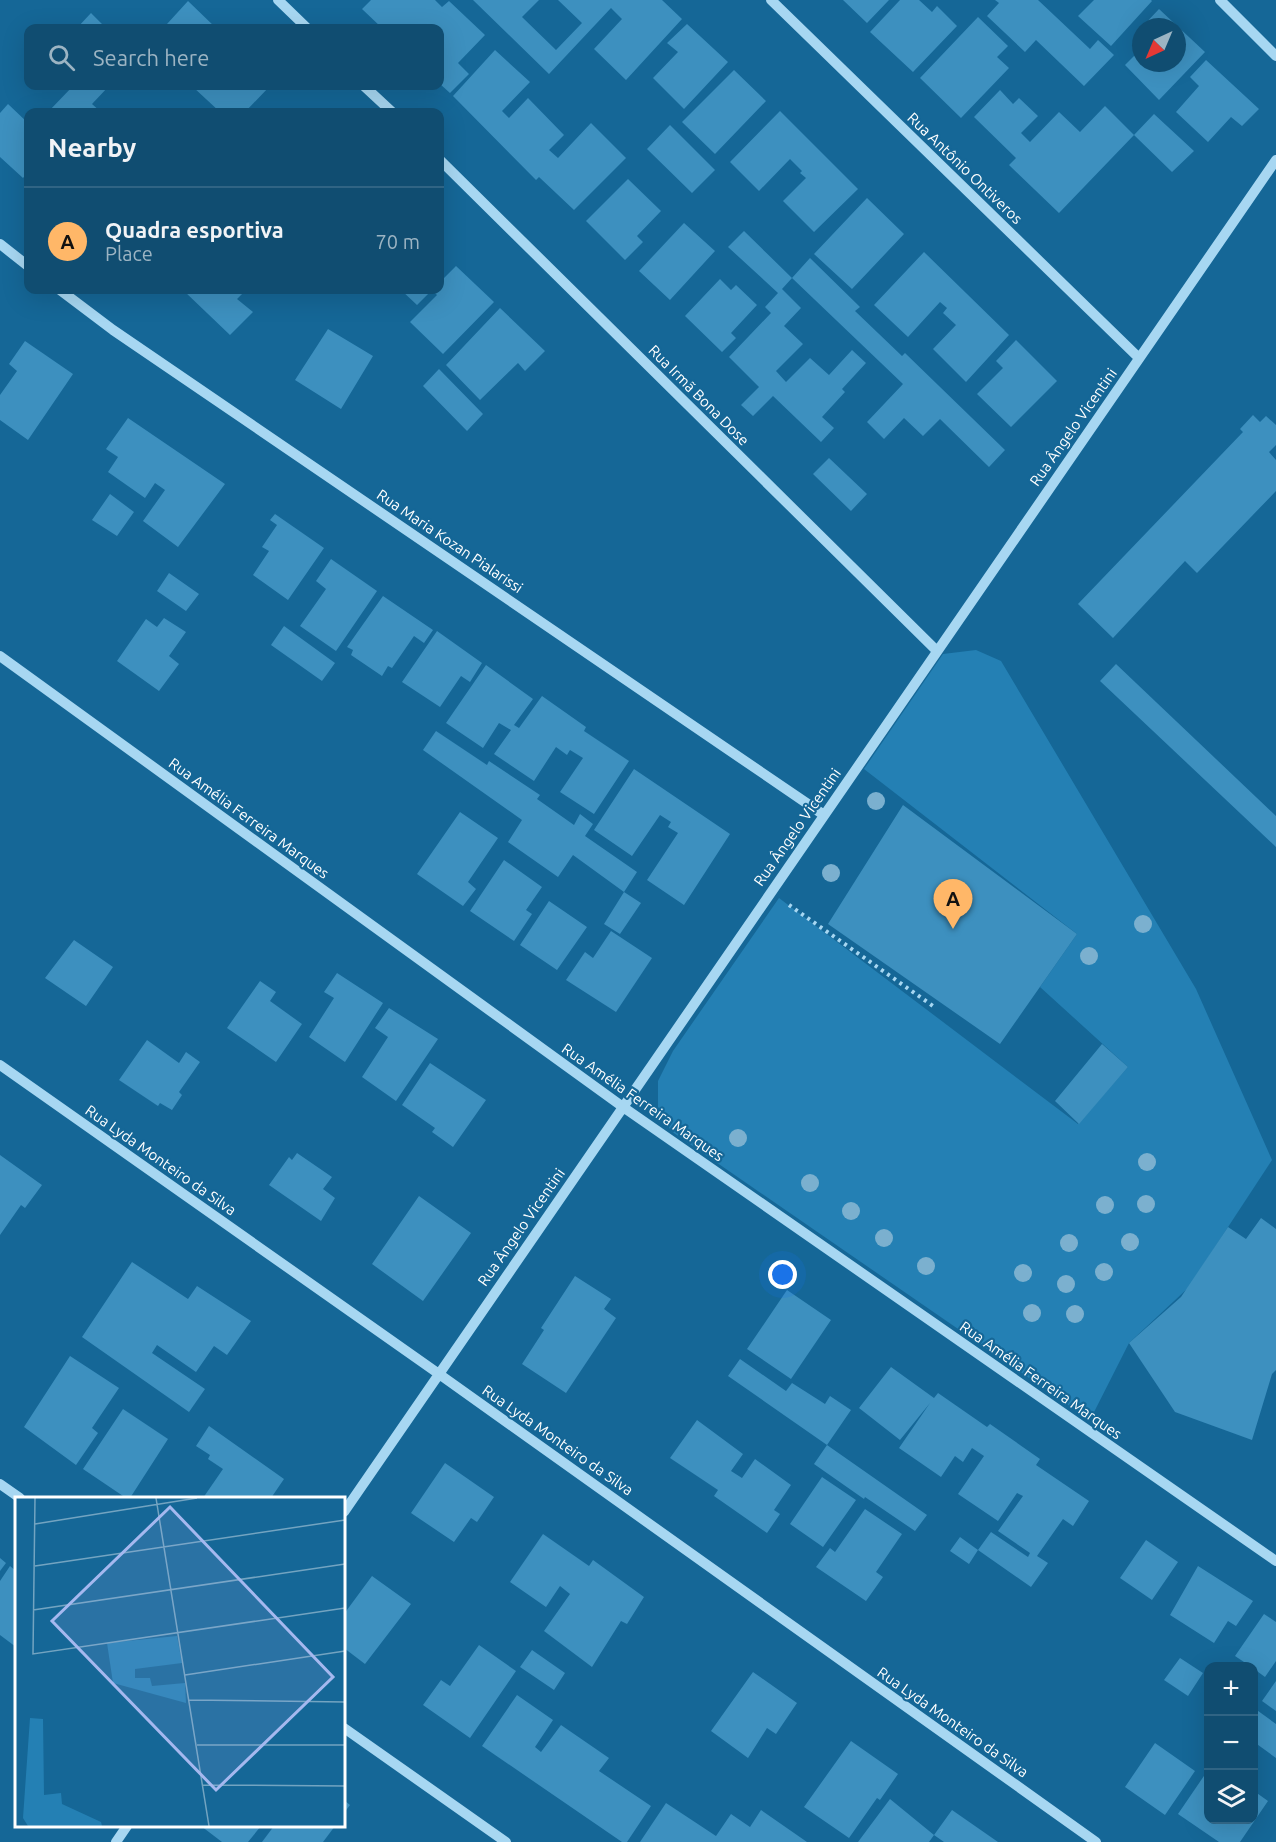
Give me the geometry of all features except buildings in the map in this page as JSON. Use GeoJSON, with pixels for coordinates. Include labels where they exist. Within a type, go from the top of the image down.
{"type":"FeatureCollection","features":[{"type":"Feature","properties":{"kind":"street"},"geometry":{"type":"LineString","coordinates":[[278,0],[303,24]]}},
{"type":"Feature","properties":{"kind":"street","name":"Rua Antônio Ontiveros"},"geometry":{"type":"LineString","coordinates":[[771,0],[1139,358]]}},
{"type":"Feature","properties":{"kind":"street"},"geometry":{"type":"LineString","coordinates":[[1220,0],[1276,56]]}},
{"type":"Feature","properties":{"kind":"street"},"geometry":{"type":"LineString","coordinates":[[368,90],[388,108]]}},
{"type":"Feature","properties":{"kind":"street","name":"Rua Ângelo Vicentini"},"geometry":{"type":"LineString","coordinates":[[345,1511],[1276,160]]}},
{"type":"Feature","properties":{"kind":"street","name":"Rua Irmã Bona Dose"},"geometry":{"type":"LineString","coordinates":[[444,164],[937,651]]}},
{"type":"Feature","properties":{"kind":"street"},"geometry":{"type":"LineString","coordinates":[[0,244],[24,263]]}},
{"type":"Feature","properties":{"kind":"street","name":"Rua Maria Kozan Pialarissi"},"geometry":{"type":"LineString","coordinates":[[65,294],[113,330],[824,814]]}},
{"type":"Feature","properties":{"kind":"street","name":"Rua Amélia Ferreira Marques"},"geometry":{"type":"LineString","coordinates":[[0,656],[622,1107],[1276,1561]]}},
{"type":"Feature","properties":{"kind":"street","name":"Rua Lyda Monteiro da Silva"},"geometry":{"type":"LineString","coordinates":[[0,1065],[439,1374],[1096,1842]]}},
{"type":"Feature","properties":{"kind":"street"},"geometry":{"type":"LineString","coordinates":[[0,1484],[19,1497]]}},
{"type":"Feature","properties":{"kind":"street"},"geometry":{"type":"LineString","coordinates":[[345,1729],[506,1842]]}},
{"type":"Feature","properties":{"kind":"street"},"geometry":{"type":"LineString","coordinates":[[116,1842],[126,1827]]}},
{"type":"Feature","properties":{"kind":"path"},"geometry":{"type":"LineString","coordinates":[[771,892],[933,1005]]}},
{"type":"Feature","properties":{"kind":"shaded area"},"geometry":{"type":"Polygon","coordinates":[[[976,650],[1001,661],[1196,989],[1272,1160],[1188,1288],[1129,1343],[1090,1420],[671,1131],[658,1107],[658,1081],[673,1051],[779,898],[1078,1124],[1128,1067],[1040,987],[1077,934],[864,769],[943,654],[976,650]]]}},
{"type":"Feature","properties":{"kind":"place","name":"Quadra esportiva"},"geometry":{"type":"Point","coordinates":[953,929]}}]}
